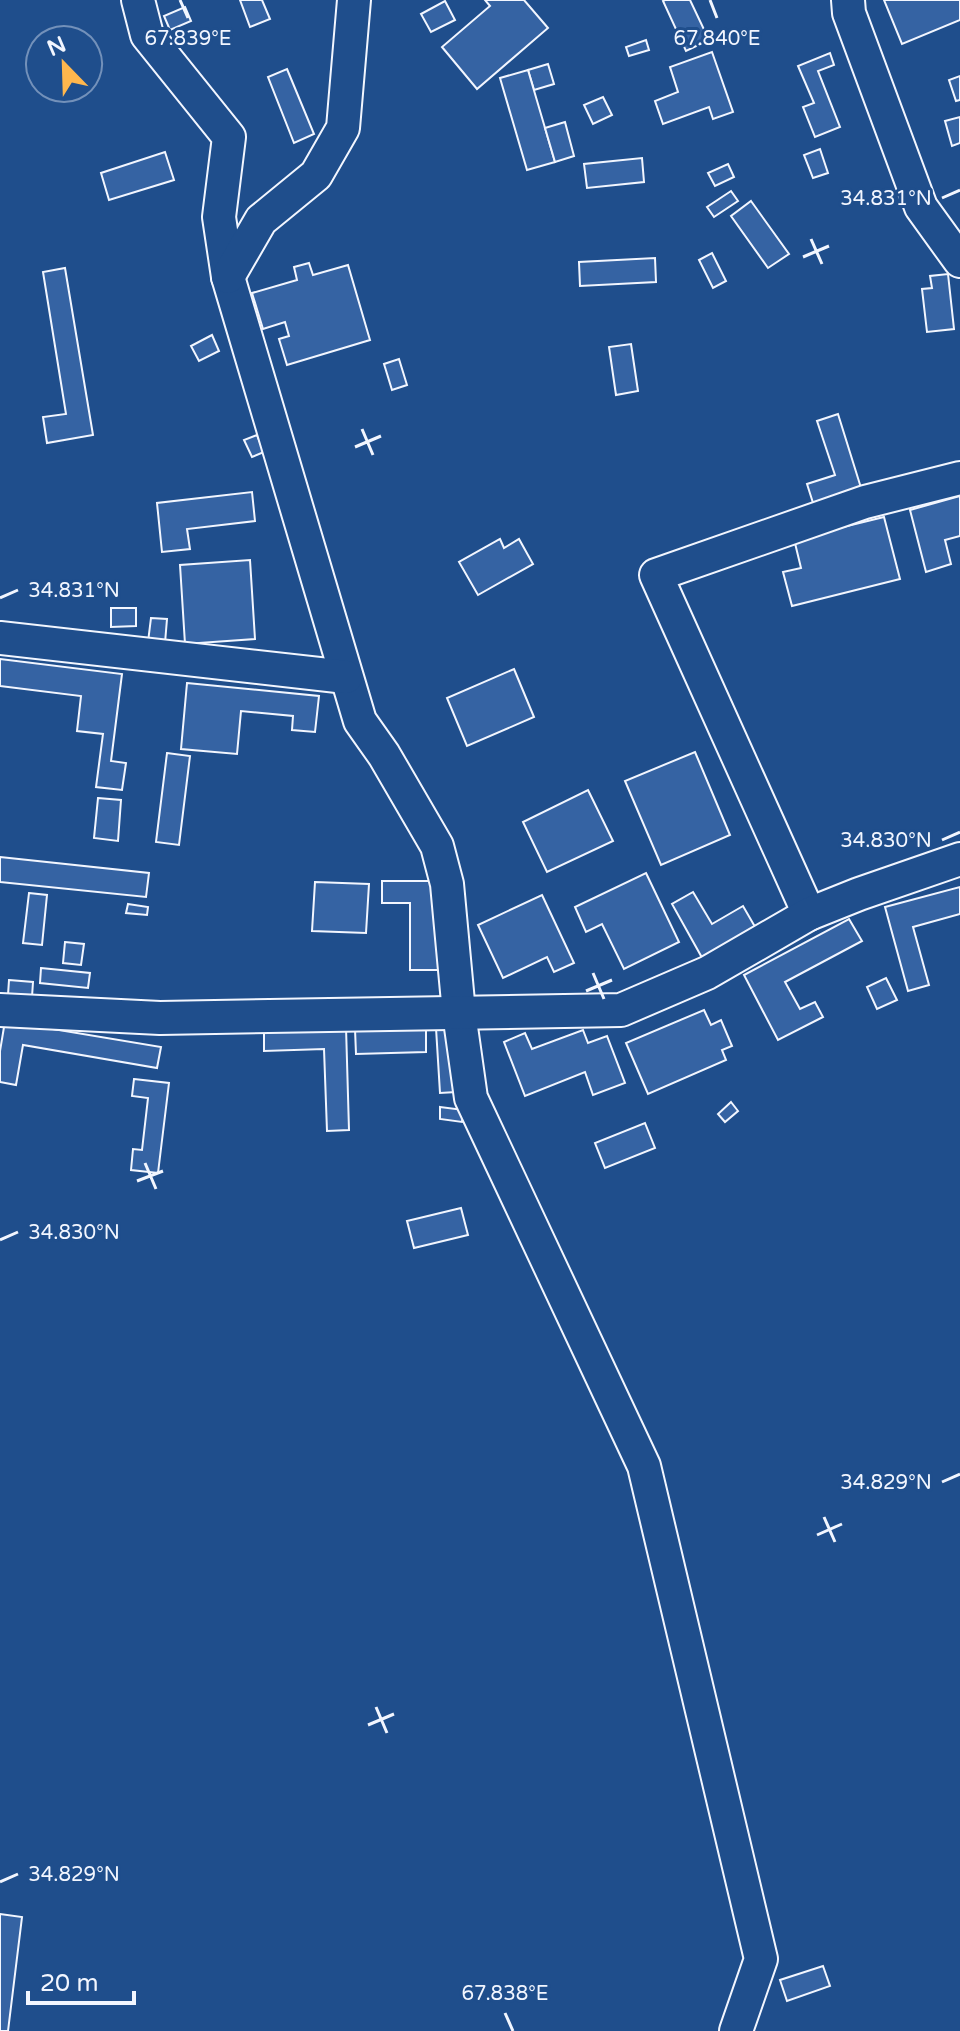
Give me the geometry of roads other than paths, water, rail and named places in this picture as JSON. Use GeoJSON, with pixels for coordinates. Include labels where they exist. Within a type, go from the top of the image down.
{"type":"FeatureCollection","features":[{"type":"Feature","properties":{"kind":"street"},"geometry":{"type":"LineString","coordinates":[[138,0],[147,35],[229,137],[219,217],[228,277],[360,721],[384,755],[437,846],[447,884],[459,1013],[471,1098],[644,1466],[761,1959],[736,2031]]}},
{"type":"Feature","properties":{"kind":"street"},"geometry":{"type":"LineString","coordinates":[[228,277],[261,220],[316,175],[343,128],[354,0]]}},
{"type":"Feature","properties":{"kind":"street"},"geometry":{"type":"LineString","coordinates":[[848,0],[849,13],[921,207],[960,261]]}},
{"type":"Feature","properties":{"kind":"street"},"geometry":{"type":"LineString","coordinates":[[809,914],[656,575],[865,502],[960,478]]}},
{"type":"Feature","properties":{"kind":"street"},"geometry":{"type":"LineString","coordinates":[[0,638],[346,677]]}},
{"type":"Feature","properties":{"kind":"street"},"geometry":{"type":"LineString","coordinates":[[0,1010],[160,1018],[621,1010],[707,973],[809,914],[960,859]]}}]}
